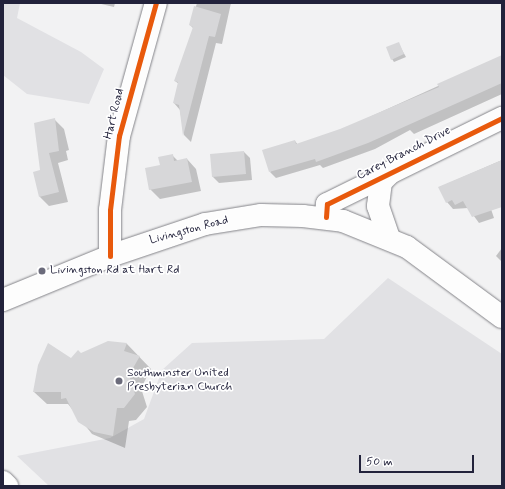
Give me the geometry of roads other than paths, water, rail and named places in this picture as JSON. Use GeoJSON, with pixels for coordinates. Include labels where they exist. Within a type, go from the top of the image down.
{"type":"FeatureCollection","features":[{"type":"Feature","properties":{"kind":"main road","name":"Hart Road"},"geometry":{"type":"LineString","coordinates":[[110,256],[110,210],[119,136],[156,3]]}},
{"type":"Feature","properties":{"kind":"main road","name":"Carey Branch Drive"},"geometry":{"type":"LineString","coordinates":[[326,217],[327,204],[502,118]]}},
{"type":"Feature","properties":{"kind":"main road"},"geometry":{"type":"LineString","coordinates":[[389,238],[378,206],[381,182],[391,172]]}},
{"type":"Feature","properties":{"kind":"main road","name":"Livingston Road"},"geometry":{"type":"LineString","coordinates":[[3,300],[110,256],[222,220],[260,215],[326,217],[389,238],[408,246],[502,317]]}},
{"type":"Feature","properties":{"kind":"main road"},"geometry":{"type":"LineString","coordinates":[[3,482],[7,486]]}},
{"type":"Feature","properties":{"kind":"place","name":"Livingston Rd at Hart Rd"},"geometry":{"type":"Point","coordinates":[42,271]}},
{"type":"Feature","properties":{"kind":"place","name":"Southminster United Presbyterian Church"},"geometry":{"type":"Point","coordinates":[119,381]}}]}
